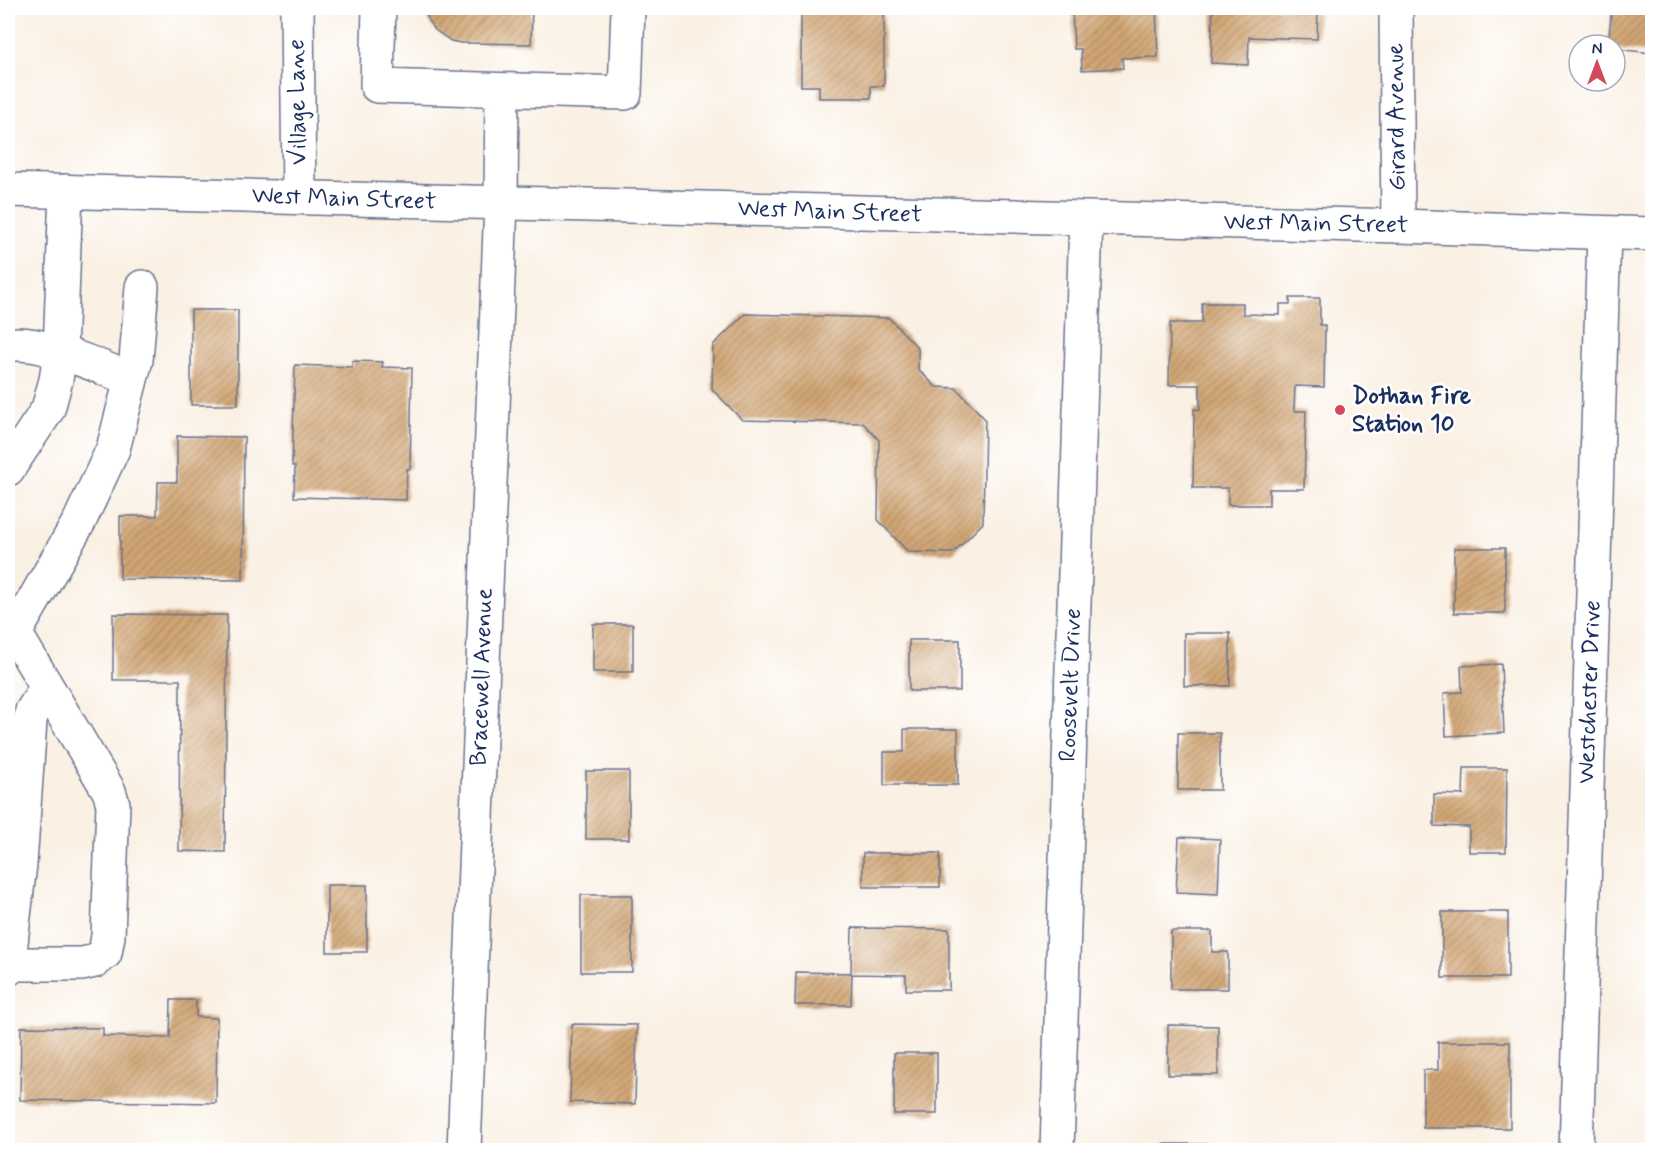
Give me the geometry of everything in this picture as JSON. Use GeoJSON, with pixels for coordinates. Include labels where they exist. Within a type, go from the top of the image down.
{"type":"FeatureCollection","features":[{"type":"Feature","properties":{"kind":"street","name":"Village Lane"},"geometry":{"type":"LineString","coordinates":[[297,8],[299,197]]}},
{"type":"Feature","properties":{"kind":"street"},"geometry":{"type":"LineString","coordinates":[[379,8],[377,86],[625,93],[628,8]]}},
{"type":"Feature","properties":{"kind":"street","name":"Girard Avenue"},"geometry":{"type":"LineString","coordinates":[[1396,8],[1398,226]]}},
{"type":"Feature","properties":{"kind":"street","name":"Bracewell Avenue"},"geometry":{"type":"LineString","coordinates":[[464,1150],[501,203],[502,90]]}},
{"type":"Feature","properties":{"kind":"street","name":"West Main Street"},"geometry":{"type":"LineString","coordinates":[[8,190],[1653,234]]}},
{"type":"Feature","properties":{"kind":"street"},"geometry":{"type":"LineString","coordinates":[[8,469],[48,409],[56,380],[60,352],[66,191]]}},
{"type":"Feature","properties":{"kind":"street","name":"Roosevelt Drive"},"geometry":{"type":"LineString","coordinates":[[1057,1150],[1086,219]]}},
{"type":"Feature","properties":{"kind":"street","name":"Westchester Drive"},"geometry":{"type":"LineString","coordinates":[[1576,1150],[1604,233]]}},
{"type":"Feature","properties":{"kind":"street"},"geometry":{"type":"LineString","coordinates":[[47,687],[32,711],[30,721],[20,864],[8,966],[82,964],[95,961],[105,953],[108,936],[113,804],[109,791],[47,687],[11,632],[80,520],[113,449],[136,360],[141,287]]}},
{"type":"Feature","properties":{"kind":"street"},"geometry":{"type":"LineString","coordinates":[[8,345],[16,343],[60,352],[131,379]]}},
{"type":"Feature","properties":{"kind":"building"},"geometry":{"type":"Polygon","coordinates":[[[424,8],[532,8],[531,44],[451,41],[435,30],[424,8]]]}},
{"type":"Feature","properties":{"kind":"building"},"geometry":{"type":"Polygon","coordinates":[[[801,8],[884,8],[884,86],[871,86],[871,98],[819,98],[819,86],[801,86],[801,8]]]}},
{"type":"Feature","properties":{"kind":"building"},"geometry":{"type":"Polygon","coordinates":[[[966,8],[990,8],[990,10],[966,12],[966,8]]]}},
{"type":"Feature","properties":{"kind":"building"},"geometry":{"type":"Polygon","coordinates":[[[1072,8],[1156,8],[1158,57],[1122,58],[1123,68],[1082,70],[1081,49],[1074,49],[1072,8]]]}},
{"type":"Feature","properties":{"kind":"building"},"geometry":{"type":"Polygon","coordinates":[[[1213,8],[1318,8],[1317,39],[1249,37],[1248,65],[1211,63],[1213,8]]]}},
{"type":"Feature","properties":{"kind":"building"},"geometry":{"type":"Polygon","coordinates":[[[1612,8],[1652,8],[1652,53],[1627,50],[1627,33],[1609,33],[1612,8]]]}},
{"type":"Feature","properties":{"kind":"building"},"geometry":{"type":"Polygon","coordinates":[[[1290,298],[1320,298],[1320,325],[1325,325],[1324,387],[1295,386],[1294,411],[1306,411],[1304,489],[1269,489],[1269,505],[1228,505],[1228,488],[1193,488],[1194,409],[1200,410],[1200,385],[1169,385],[1170,323],[1202,323],[1202,303],[1243,303],[1243,314],[1280,315],[1280,304],[1290,304],[1290,298]]]}},
{"type":"Feature","properties":{"kind":"building"},"geometry":{"type":"Polygon","coordinates":[[[191,310],[238,310],[238,405],[191,405],[191,310]]]}},
{"type":"Feature","properties":{"kind":"building"},"geometry":{"type":"Polygon","coordinates":[[[745,314],[889,318],[918,348],[918,369],[936,387],[956,388],[985,419],[983,523],[953,553],[908,552],[878,520],[879,440],[863,423],[742,420],[712,389],[713,345],[745,314]]]}},
{"type":"Feature","properties":{"kind":"building"},"geometry":{"type":"Polygon","coordinates":[[[352,361],[383,362],[382,367],[412,368],[410,469],[407,469],[406,500],[294,497],[295,466],[292,466],[295,365],[352,367],[352,361]]]}},
{"type":"Feature","properties":{"kind":"building"},"geometry":{"type":"Polygon","coordinates":[[[177,436],[244,437],[243,580],[120,579],[120,516],[157,516],[158,482],[177,482],[177,436]]]}},
{"type":"Feature","properties":{"kind":"building"},"geometry":{"type":"Polygon","coordinates":[[[1454,548],[1505,548],[1505,613],[1454,613],[1454,548]]]}},
{"type":"Feature","properties":{"kind":"building"},"geometry":{"type":"Polygon","coordinates":[[[113,614],[227,615],[225,852],[179,851],[180,680],[113,680],[113,614]]]}},
{"type":"Feature","properties":{"kind":"building"},"geometry":{"type":"Polygon","coordinates":[[[593,624],[633,624],[633,672],[593,672],[593,624]]]}},
{"type":"Feature","properties":{"kind":"building"},"geometry":{"type":"Polygon","coordinates":[[[1184,633],[1230,633],[1230,686],[1184,686],[1184,633]]]}},
{"type":"Feature","properties":{"kind":"building"},"geometry":{"type":"Polygon","coordinates":[[[909,640],[960,640],[960,691],[909,691],[909,640]]]}},
{"type":"Feature","properties":{"kind":"building"},"geometry":{"type":"Polygon","coordinates":[[[1501,664],[1504,733],[1446,736],[1444,693],[1462,692],[1461,666],[1501,664]]]}},
{"type":"Feature","properties":{"kind":"building"},"geometry":{"type":"Polygon","coordinates":[[[904,729],[958,729],[958,785],[884,785],[884,752],[904,752],[904,729]]]}},
{"type":"Feature","properties":{"kind":"building"},"geometry":{"type":"Polygon","coordinates":[[[1178,733],[1220,733],[1220,790],[1178,790],[1178,733]]]}},
{"type":"Feature","properties":{"kind":"building"},"geometry":{"type":"Polygon","coordinates":[[[1464,768],[1507,768],[1506,852],[1469,852],[1469,827],[1434,826],[1434,794],[1463,795],[1464,768]]]}},
{"type":"Feature","properties":{"kind":"building"},"geometry":{"type":"Polygon","coordinates":[[[586,771],[629,771],[629,839],[586,839],[586,771]]]}},
{"type":"Feature","properties":{"kind":"building"},"geometry":{"type":"Polygon","coordinates":[[[1179,837],[1220,839],[1218,894],[1176,892],[1179,837]]]}},
{"type":"Feature","properties":{"kind":"building"},"geometry":{"type":"Polygon","coordinates":[[[863,853],[940,853],[940,887],[863,887],[863,853]]]}},
{"type":"Feature","properties":{"kind":"building"},"geometry":{"type":"Polygon","coordinates":[[[327,885],[367,885],[367,952],[327,952],[327,885]]]}},
{"type":"Feature","properties":{"kind":"building"},"geometry":{"type":"Polygon","coordinates":[[[581,895],[632,895],[632,972],[581,972],[581,895]]]}},
{"type":"Feature","properties":{"kind":"building"},"geometry":{"type":"Polygon","coordinates":[[[1442,912],[1508,912],[1508,978],[1442,978],[1442,912]]]}},
{"type":"Feature","properties":{"kind":"building"},"geometry":{"type":"Polygon","coordinates":[[[852,928],[949,929],[949,990],[906,990],[906,975],[852,974],[851,1005],[795,1005],[796,972],[851,973],[852,928]]]}},
{"type":"Feature","properties":{"kind":"building"},"geometry":{"type":"Polygon","coordinates":[[[1171,931],[1212,931],[1212,952],[1228,952],[1228,989],[1171,989],[1171,931]]]}},
{"type":"Feature","properties":{"kind":"building"},"geometry":{"type":"Polygon","coordinates":[[[171,1000],[196,1000],[196,1017],[217,1018],[216,1103],[20,1100],[21,1027],[103,1028],[103,1036],[170,1038],[171,1000]]]}},
{"type":"Feature","properties":{"kind":"building"},"geometry":{"type":"Polygon","coordinates":[[[572,1024],[637,1025],[635,1104],[570,1102],[572,1024]]]}},
{"type":"Feature","properties":{"kind":"building"},"geometry":{"type":"Polygon","coordinates":[[[1168,1025],[1218,1026],[1218,1075],[1168,1075],[1168,1025]]]}},
{"type":"Feature","properties":{"kind":"building"},"geometry":{"type":"Polygon","coordinates":[[[1438,1042],[1510,1042],[1510,1128],[1423,1128],[1423,1070],[1438,1070],[1438,1042]]]}},
{"type":"Feature","properties":{"kind":"building"},"geometry":{"type":"Polygon","coordinates":[[[894,1053],[937,1053],[937,1114],[894,1114],[894,1053]]]}},
{"type":"Feature","properties":{"kind":"building"},"geometry":{"type":"Polygon","coordinates":[[[1163,1144],[1223,1144],[1223,1150],[1163,1150],[1163,1144]]]}},
{"type":"Feature","properties":{"kind":"place","name":"Dothan Fire Station 10"},"geometry":{"type":"Point","coordinates":[1340,410]}}]}
